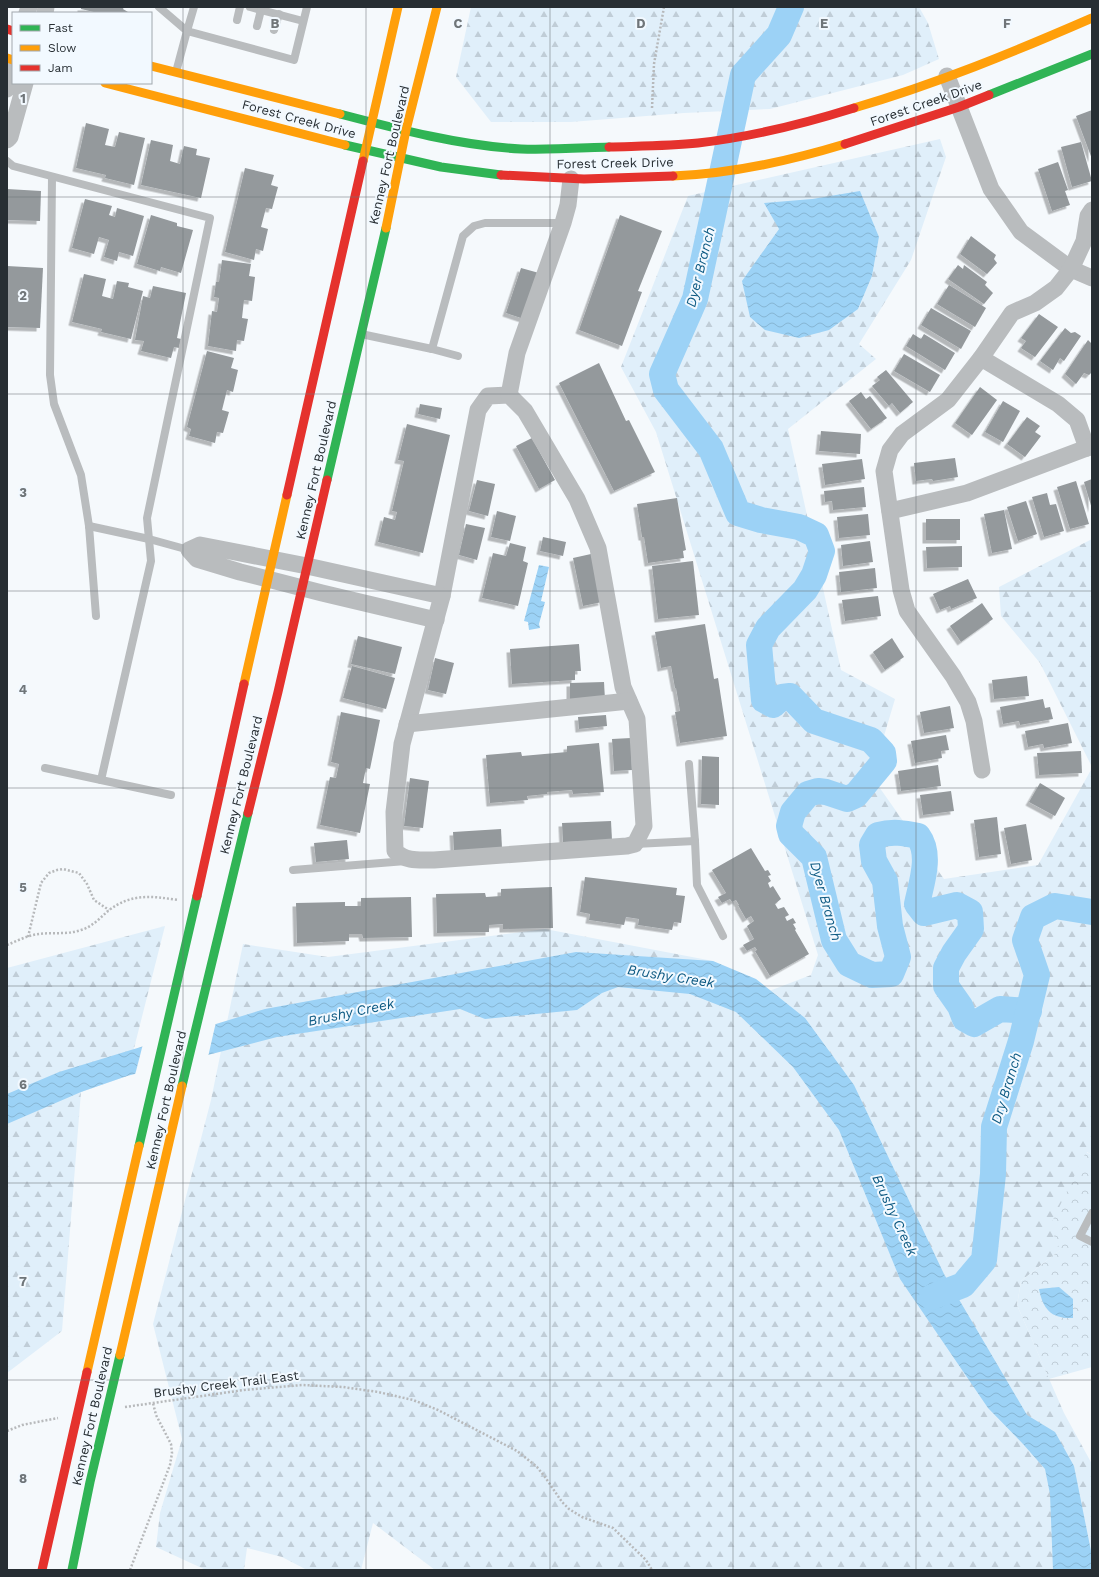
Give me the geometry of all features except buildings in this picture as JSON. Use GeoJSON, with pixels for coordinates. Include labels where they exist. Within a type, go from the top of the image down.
{"type":"FeatureCollection","features":[{"type":"Feature","properties":{"kind":"main road","name":"Kenney Fort Boulevard"},"geometry":{"type":"LineString","coordinates":[[42,1570],[198,895],[271,559],[298,447],[398,7]]}},
{"type":"Feature","properties":{"kind":"main road","name":"Kenney Fort Boulevard"},"geometry":{"type":"LineString","coordinates":[[72,1570],[90,1482],[226,900],[278,692],[394,190],[406,130],[437,7]]}},
{"type":"Feature","properties":{"kind":"main road","name":"Forest Creek Drive"},"geometry":{"type":"LineString","coordinates":[[152,66],[371,122],[483,145],[521,149],[654,146],[698,143],[738,137],[806,123],[902,94],[1019,50],[1092,18]]}},
{"type":"Feature","properties":{"kind":"main road","name":"Forest Creek Drive"},"geometry":{"type":"LineString","coordinates":[[109,84],[365,150],[441,167],[505,175],[584,179],[700,175],[748,168],[815,153],[959,107],[1092,54]]}},
{"type":"Feature","properties":{"kind":"street"},"geometry":{"type":"LineString","coordinates":[[7,89],[12,70]]}},
{"type":"Feature","properties":{"kind":"street"},"geometry":{"type":"LineString","coordinates":[[947,76],[991,189],[1021,232],[1071,269],[1092,278]]}},
{"type":"Feature","properties":{"kind":"street"},"geometry":{"type":"LineString","coordinates":[[7,140],[10,137],[26,84]]}},
{"type":"Feature","properties":{"kind":"street"},"geometry":{"type":"LineString","coordinates":[[509,395],[517,353],[563,223],[568,205],[571,179]]}},
{"type":"Feature","properties":{"kind":"street"},"geometry":{"type":"LineString","coordinates":[[982,770],[974,721],[968,702],[953,676],[907,612],[901,590],[884,471],[890,450],[902,434],[948,400],[981,358],[1012,313],[1035,303],[1056,288],[1071,269],[1084,241],[1088,216],[1092,210]]}},
{"type":"Feature","properties":{"kind":"street"},"geometry":{"type":"LineString","coordinates":[[890,510],[967,493],[1090,447],[1077,420],[1068,412],[1058,404],[981,358]]}},
{"type":"Feature","properties":{"kind":"street"},"geometry":{"type":"LineString","coordinates":[[509,395],[525,411],[577,499],[598,548],[623,687],[637,719],[644,826],[635,844],[449,859],[410,860],[400,856],[395,851],[394,812],[402,744],[442,596],[478,410],[488,396],[509,395]]}},
{"type":"Feature","properties":{"kind":"street"},"geometry":{"type":"LineString","coordinates":[[436,620],[267,579],[197,559],[189,550],[200,545],[244,555],[307,566],[442,596]]}},
{"type":"Feature","properties":{"kind":"street"},"geometry":{"type":"LineString","coordinates":[[407,724],[629,701]]}},
{"type":"Feature","properties":{"kind":"lane"},"geometry":{"type":"LineString","coordinates":[[159,7],[187,31],[232,43],[252,44],[270,49],[294,60],[307,7]]}},
{"type":"Feature","properties":{"kind":"lane"},"geometry":{"type":"LineString","coordinates":[[176,72],[194,7]]}},
{"type":"Feature","properties":{"kind":"lane"},"geometry":{"type":"LineString","coordinates":[[237,20],[240,7]]}},
{"type":"Feature","properties":{"kind":"lane"},"geometry":{"type":"LineString","coordinates":[[250,7],[303,21]]}},
{"type":"Feature","properties":{"kind":"lane"},"geometry":{"type":"LineString","coordinates":[[257,26],[261,10]]}},
{"type":"Feature","properties":{"kind":"lane"},"geometry":{"type":"LineString","coordinates":[[274,30],[279,14]]}},
{"type":"Feature","properties":{"kind":"lane"},"geometry":{"type":"LineString","coordinates":[[232,43],[234,34]]}},
{"type":"Feature","properties":{"kind":"lane"},"geometry":{"type":"LineString","coordinates":[[7,161],[13,166],[52,177],[210,218],[147,518],[151,560],[101,780]]}},
{"type":"Feature","properties":{"kind":"lane"},"geometry":{"type":"LineString","coordinates":[[52,177],[50,374],[54,404],[81,475],[89,526],[96,616]]}},
{"type":"Feature","properties":{"kind":"lane"},"geometry":{"type":"LineString","coordinates":[[432,349],[463,236],[474,226],[485,223],[563,223]]}},
{"type":"Feature","properties":{"kind":"lane"},"geometry":{"type":"LineString","coordinates":[[361,334],[458,356]]}},
{"type":"Feature","properties":{"kind":"lane"},"geometry":{"type":"LineString","coordinates":[[89,526],[149,539],[189,550]]}},
{"type":"Feature","properties":{"kind":"lane"},"geometry":{"type":"LineString","coordinates":[[689,764],[697,885],[723,936]]}},
{"type":"Feature","properties":{"kind":"lane"},"geometry":{"type":"LineString","coordinates":[[45,768],[171,795]]}},
{"type":"Feature","properties":{"kind":"lane"},"geometry":{"type":"LineString","coordinates":[[635,844],[695,841]]}},
{"type":"Feature","properties":{"kind":"lane"},"geometry":{"type":"LineString","coordinates":[[293,870],[410,860]]}},
{"type":"Feature","properties":{"kind":"lane"},"geometry":{"type":"LineString","coordinates":[[1092,1213],[1080,1236],[1092,1242]]}},
{"type":"Feature","properties":{"kind":"path"},"geometry":{"type":"LineString","coordinates":[[652,108],[654,64],[664,7]]}},
{"type":"Feature","properties":{"kind":"path"},"geometry":{"type":"LineString","coordinates":[[28,936],[41,883],[49,873],[56,870],[63,869],[79,872],[88,884],[94,900],[109,910]]}},
{"type":"Feature","properties":{"kind":"path"},"geometry":{"type":"LineString","coordinates":[[7,945],[28,936],[38,934],[83,930],[98,920],[109,910],[123,902],[137,897],[156,896],[180,900]]}},
{"type":"Feature","properties":{"kind":"path","name":"Brushy Creek Trail East"},"geometry":{"type":"LineString","coordinates":[[118,1408],[265,1387],[319,1385],[378,1392],[427,1405],[517,1451],[537,1467],[562,1502],[569,1509],[575,1514],[613,1528],[646,1560],[652,1570]]}},
{"type":"Feature","properties":{"kind":"path"},"geometry":{"type":"LineString","coordinates":[[130,1570],[144,1538],[171,1459],[171,1444],[156,1415],[153,1403]]}},
{"type":"Feature","properties":{"kind":"path"},"geometry":{"type":"LineString","coordinates":[[7,1431],[22,1425],[59,1418]]}},
{"type":"Feature","properties":{"kind":"green space"},"geometry":{"type":"Polygon","coordinates":[[[471,7],[919,7],[928,23],[939,59],[903,75],[770,109],[684,113],[571,122],[491,122],[456,77],[471,7]]]}},
{"type":"Feature","properties":{"kind":"green space"},"geometry":{"type":"Polygon","coordinates":[[[940,139],[946,157],[911,260],[859,344],[876,359],[788,429],[841,670],[895,699],[881,746],[877,784],[944,879],[1038,865],[1092,768],[1092,1155],[1087,1152],[1060,1250],[1021,1281],[1017,1305],[1064,1413],[1092,1464],[1092,1570],[435,1570],[373,1523],[361,1570],[307,1570],[282,1557],[247,1548],[244,1570],[206,1570],[156,1547],[160,1513],[182,1439],[153,1324],[211,1100],[243,944],[328,957],[545,929],[713,961],[764,993],[811,975],[818,955],[656,432],[621,367],[688,196],[940,139]],[[860,192],[812,199],[779,229],[770,243],[858,309],[872,276],[879,237],[860,192]]]}},
{"type":"Feature","properties":{"kind":"green space"},"geometry":{"type":"Polygon","coordinates":[[[1092,539],[1092,767],[1040,663],[1001,616],[999,587],[1092,539]]]}},
{"type":"Feature","properties":{"kind":"green space"},"geometry":{"type":"Polygon","coordinates":[[[165,926],[127,1076],[81,1092],[62,1331],[7,1373],[7,968],[165,926]]]}},
{"type":"Feature","properties":{"kind":"green space"},"geometry":{"type":"Polygon","coordinates":[[[1086,1152],[1092,1155],[1092,1367],[1049,1379],[1017,1305],[1021,1281],[1060,1250],[1050,1226],[1086,1152]]]}},
{"type":"Feature","properties":{"kind":"water"},"geometry":{"type":"Polygon","coordinates":[[[860,191],[879,237],[872,276],[858,309],[829,330],[799,338],[765,330],[750,317],[742,281],[779,229],[764,203],[812,199],[860,191]]]}},
{"type":"Feature","properties":{"kind":"water"},"geometry":{"type":"Polygon","coordinates":[[[539,565],[549,567],[541,601],[545,602],[539,624],[540,628],[529,630],[528,622],[524,621],[539,565]]]}},
{"type":"Feature","properties":{"kind":"water","name":"Brushy Creek"},"geometry":{"type":"Polygon","coordinates":[[[576,952],[713,961],[756,979],[805,1018],[854,1085],[944,1274],[1027,1415],[1055,1432],[1074,1466],[1092,1556],[1092,1570],[1053,1570],[1050,1494],[1045,1469],[988,1408],[900,1279],[839,1130],[793,1067],[736,1012],[690,994],[618,987],[602,993],[577,1010],[485,1019],[460,1009],[277,1037],[127,1076],[81,1092],[7,1124],[7,1094],[59,1072],[265,1009],[576,952]]]}},
{"type":"Feature","properties":{"kind":"water"},"geometry":{"type":"Polygon","coordinates":[[[1059,1287],[1073,1299],[1073,1318],[1054,1315],[1043,1303],[1039,1289],[1059,1287]]]}},
{"type":"Feature","properties":{"kind":"pier"},"geometry":{"type":"Polygon","coordinates":[[[216,1022],[208,1057],[135,1075],[143,1044],[216,1022]]]}},
{"type":"Feature","properties":{"kind":"waterway","name":"Dyer Branch"},"geometry":{"type":"LineString","coordinates":[[791,7],[779,35],[743,75],[695,299],[662,374],[666,390],[711,449],[738,513],[761,520],[799,527],[816,535],[822,551],[814,575],[805,590],[768,628],[759,645],[764,700],[773,705],[782,697],[790,696],[814,721],[871,740],[883,753],[884,761],[856,795],[847,799],[826,792],[818,791],[808,794],[793,812],[789,826],[791,834],[814,857],[834,940],[849,964],[872,975],[891,974],[898,957],[890,926],[885,881],[874,861],[872,845],[878,835],[883,834],[898,833],[918,836],[922,844],[925,861],[923,879],[917,904],[924,913],[957,905],[970,912],[971,929],[954,953],[946,968],[946,986],[960,1006],[965,1019],[974,1024],[1000,1009],[1029,1011]]}},
{"type":"Feature","properties":{"kind":"waterway","name":"Dry Branch"},"geometry":{"type":"LineString","coordinates":[[932,1297],[963,1285],[984,1260],[993,1174],[994,1127],[1021,1041],[1037,975],[1025,940],[1033,917],[1055,906],[1092,912]]}},
{"type":"Feature","properties":{"kind":"traffic: fast"},"geometry":{"type":"LineString","coordinates":[[989,95],[1092,54]]}},
{"type":"Feature","properties":{"kind":"traffic: fast"},"geometry":{"type":"LineString","coordinates":[[340,114],[453,141],[499,147],[521,149],[609,147]]}},
{"type":"Feature","properties":{"kind":"traffic: fast"},"geometry":{"type":"LineString","coordinates":[[345,145],[441,167],[501,175]]}},
{"type":"Feature","properties":{"kind":"traffic: fast"},"geometry":{"type":"LineString","coordinates":[[327,480],[386,228]]}},
{"type":"Feature","properties":{"kind":"traffic: fast"},"geometry":{"type":"LineString","coordinates":[[182,1086],[248,813]]}},
{"type":"Feature","properties":{"kind":"traffic: fast"},"geometry":{"type":"LineString","coordinates":[[139,1146],[197,896]]}},
{"type":"Feature","properties":{"kind":"traffic: fast"},"geometry":{"type":"LineString","coordinates":[[72,1570],[90,1482],[120,1355]]}},
{"type":"Feature","properties":{"kind":"traffic: slow"},"geometry":{"type":"LineString","coordinates":[[363,161],[398,7]]}},
{"type":"Feature","properties":{"kind":"traffic: slow"},"geometry":{"type":"LineString","coordinates":[[386,228],[406,130],[437,7]]}},
{"type":"Feature","properties":{"kind":"traffic: slow"},"geometry":{"type":"LineString","coordinates":[[854,108],[915,89],[974,67],[1092,18]]}},
{"type":"Feature","properties":{"kind":"traffic: slow"},"geometry":{"type":"LineString","coordinates":[[7,58],[12,60]]}},
{"type":"Feature","properties":{"kind":"traffic: slow"},"geometry":{"type":"LineString","coordinates":[[152,66],[340,114]]}},
{"type":"Feature","properties":{"kind":"traffic: slow"},"geometry":{"type":"LineString","coordinates":[[109,84],[345,145]]}},
{"type":"Feature","properties":{"kind":"traffic: slow"},"geometry":{"type":"LineString","coordinates":[[673,176],[716,173],[760,166],[845,144]]}},
{"type":"Feature","properties":{"kind":"traffic: slow"},"geometry":{"type":"LineString","coordinates":[[244,684],[287,495]]}},
{"type":"Feature","properties":{"kind":"traffic: slow"},"geometry":{"type":"LineString","coordinates":[[120,1355],[182,1086]]}},
{"type":"Feature","properties":{"kind":"traffic: slow"},"geometry":{"type":"LineString","coordinates":[[87,1372],[139,1146]]}},
{"type":"Feature","properties":{"kind":"traffic: jam"},"geometry":{"type":"LineString","coordinates":[[7,29],[12,31]]}},
{"type":"Feature","properties":{"kind":"traffic: jam"},"geometry":{"type":"LineString","coordinates":[[845,144],[959,107],[989,95]]}},
{"type":"Feature","properties":{"kind":"traffic: jam"},"geometry":{"type":"LineString","coordinates":[[609,147],[676,145],[738,137],[777,129],[854,108]]}},
{"type":"Feature","properties":{"kind":"traffic: jam"},"geometry":{"type":"LineString","coordinates":[[287,495],[363,161]]}},
{"type":"Feature","properties":{"kind":"traffic: jam"},"geometry":{"type":"LineString","coordinates":[[501,175],[584,179],[673,176]]}},
{"type":"Feature","properties":{"kind":"traffic: jam"},"geometry":{"type":"LineString","coordinates":[[248,813],[278,692],[327,480]]}},
{"type":"Feature","properties":{"kind":"traffic: jam"},"geometry":{"type":"LineString","coordinates":[[197,896],[244,684]]}},
{"type":"Feature","properties":{"kind":"traffic: jam"},"geometry":{"type":"LineString","coordinates":[[42,1570],[87,1372]]}}]}
